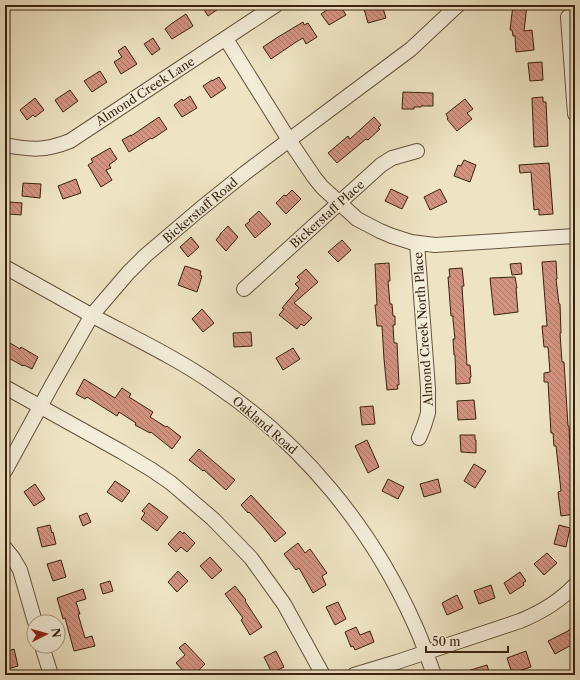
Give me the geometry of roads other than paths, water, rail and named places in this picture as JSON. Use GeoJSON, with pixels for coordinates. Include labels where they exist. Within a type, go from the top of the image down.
{"type":"FeatureCollection","features":[{"type":"Feature","properties":{"kind":"street","name":"Almond Creek Lane"},"geometry":{"type":"LineString","coordinates":[[5,145],[22,148],[50,148],[70,141],[276,5]]}},
{"type":"Feature","properties":{"kind":"street","name":"Bickerstaff Road"},"geometry":{"type":"LineString","coordinates":[[5,471],[92,315],[128,273],[146,255],[245,173],[411,49],[458,5]]}},
{"type":"Feature","properties":{"kind":"street"},"geometry":{"type":"LineString","coordinates":[[568,17],[575,114]]}},
{"type":"Feature","properties":{"kind":"street"},"geometry":{"type":"LineString","coordinates":[[226,39],[314,177],[322,187],[357,219],[380,232],[411,242],[435,246],[575,236]]}},
{"type":"Feature","properties":{"kind":"street","name":"Bickerstaff Place"},"geometry":{"type":"LineString","coordinates":[[244,289],[381,165],[392,158],[417,150]]}},
{"type":"Feature","properties":{"kind":"street","name":"Almond Creek North Place"},"geometry":{"type":"LineString","coordinates":[[417,243],[428,388],[428,413],[418,438]]}},
{"type":"Feature","properties":{"kind":"street","name":"Oakland Road"},"geometry":{"type":"LineString","coordinates":[[5,267],[186,365],[242,404],[264,421],[291,446],[323,480],[366,534],[414,622],[434,675]]}},
{"type":"Feature","properties":{"kind":"street"},"geometry":{"type":"LineString","coordinates":[[5,387],[152,470],[171,483],[213,518],[251,558],[284,604],[323,675]]}},
{"type":"Feature","properties":{"kind":"street"},"geometry":{"type":"LineString","coordinates":[[5,548],[20,570],[33,614]]}},
{"type":"Feature","properties":{"kind":"street"},"geometry":{"type":"LineString","coordinates":[[354,675],[426,653],[534,615],[556,603],[575,585]]}},
{"type":"Feature","properties":{"kind":"street"},"geometry":{"type":"LineString","coordinates":[[44,654],[51,675]]}}]}
